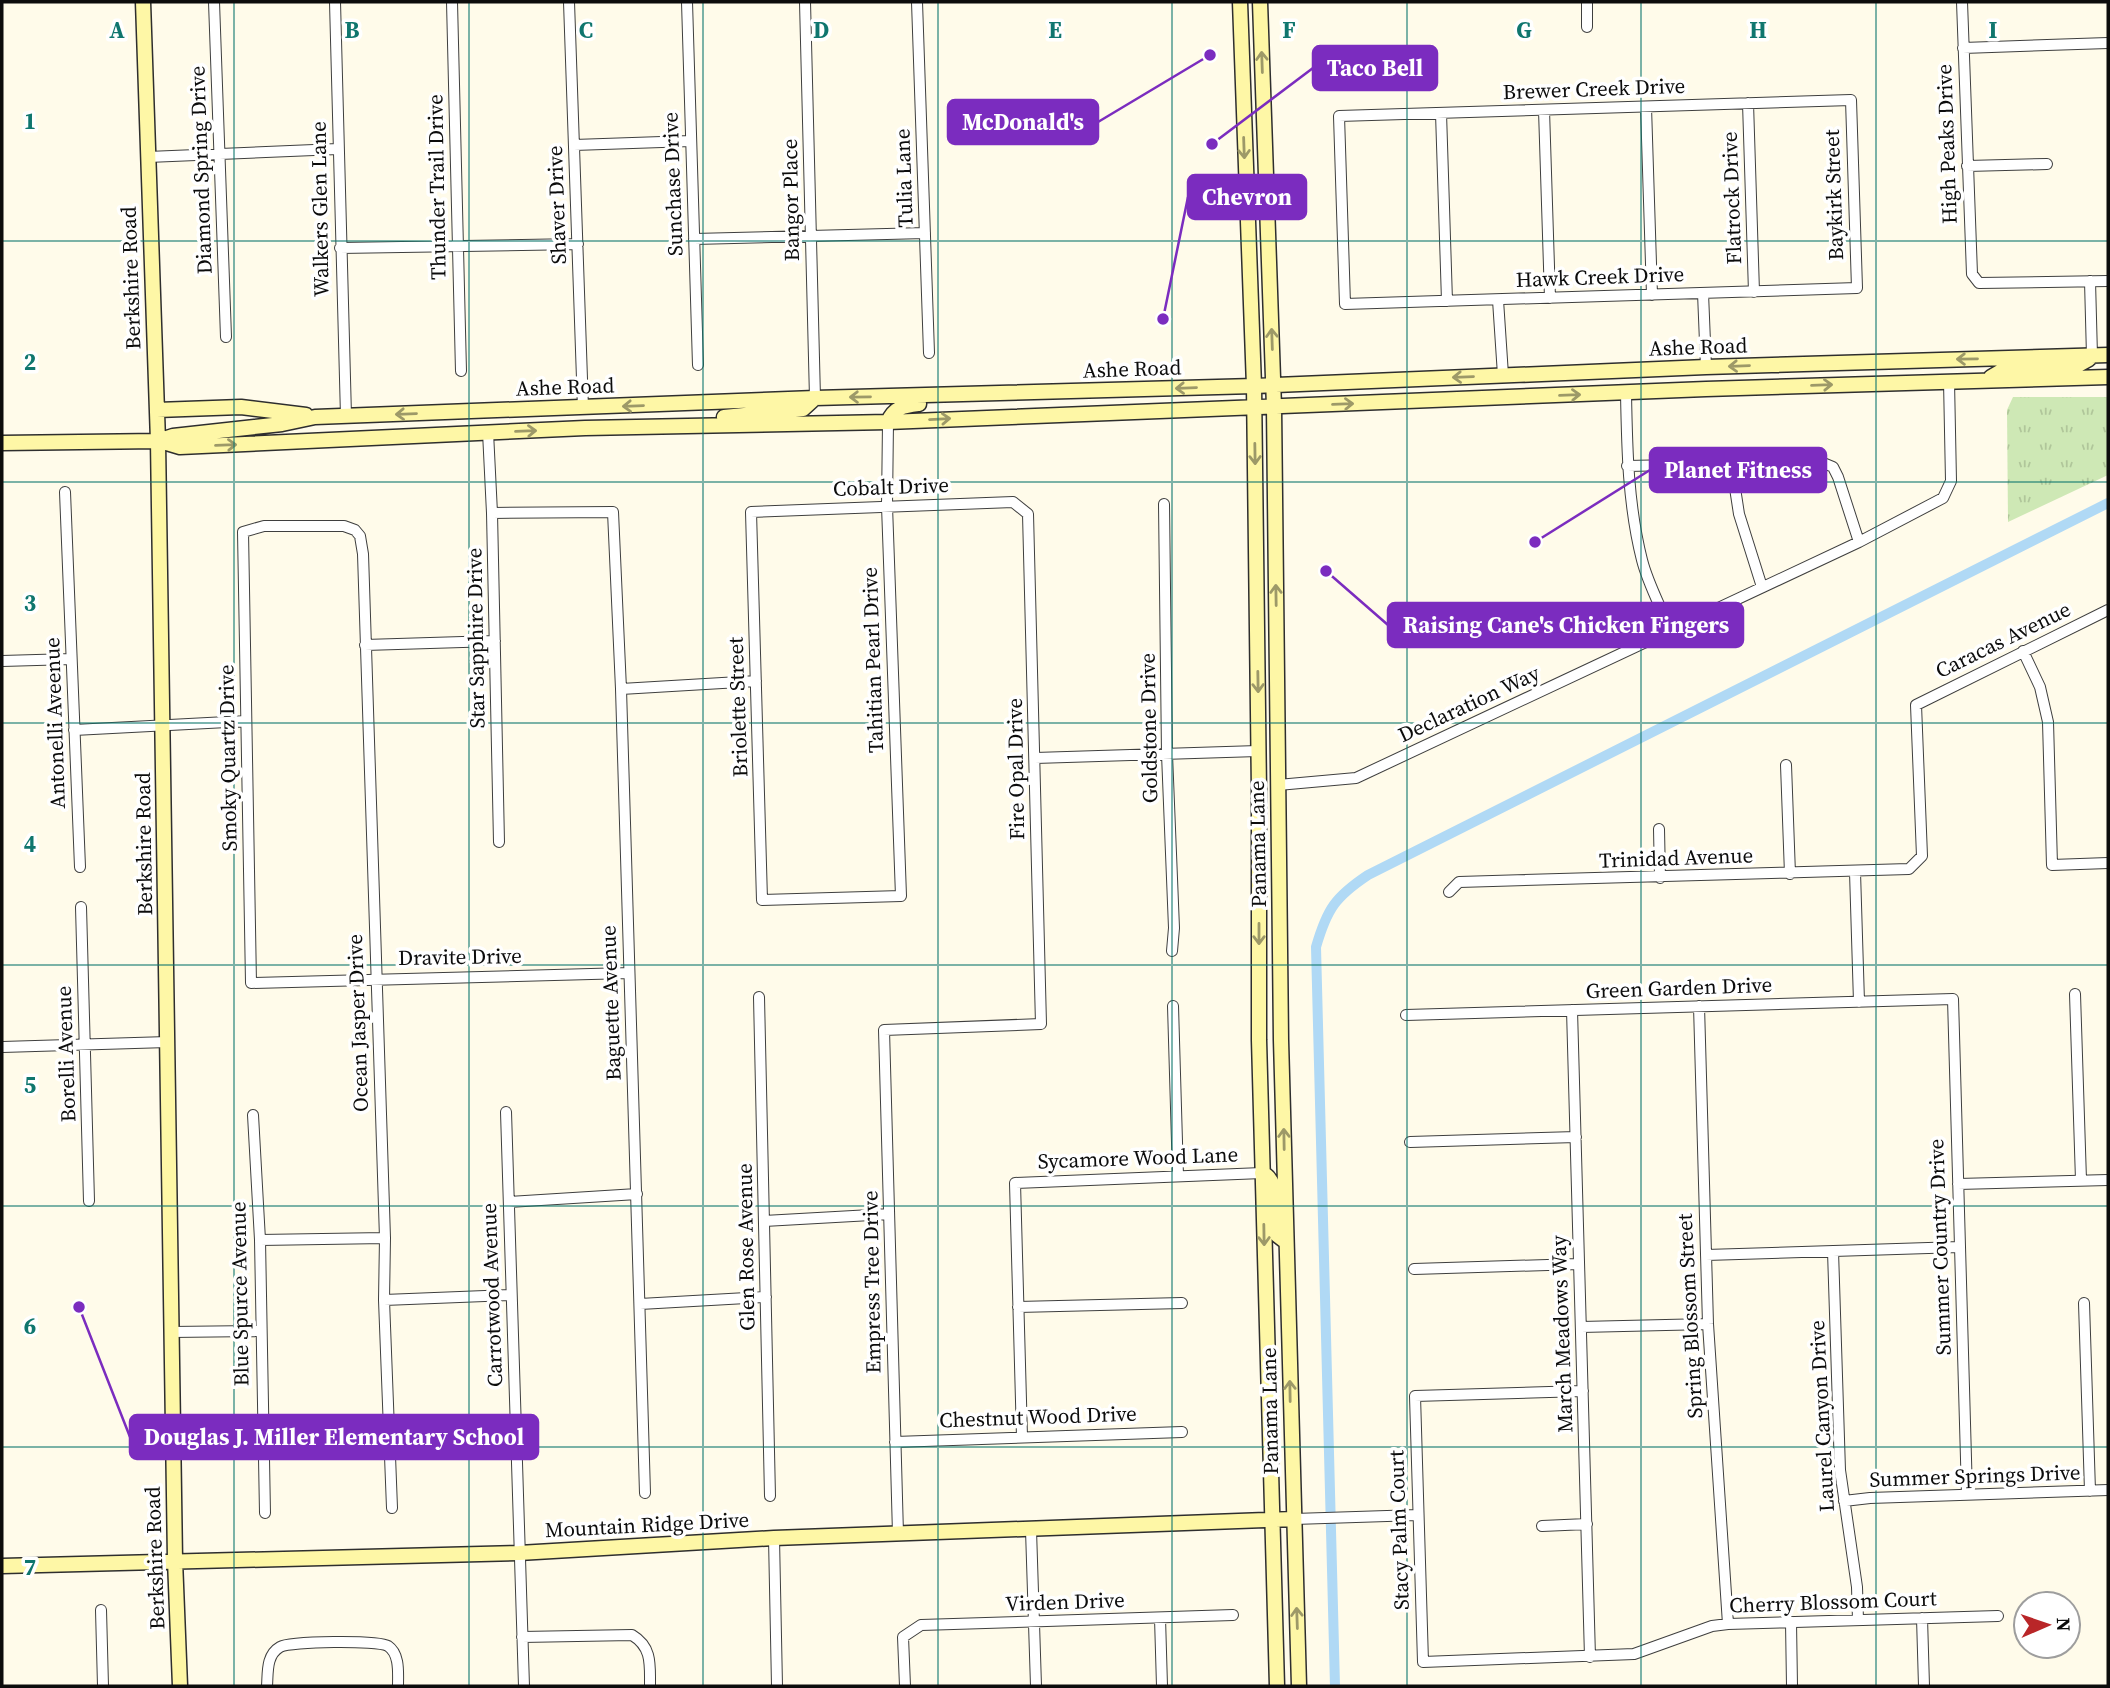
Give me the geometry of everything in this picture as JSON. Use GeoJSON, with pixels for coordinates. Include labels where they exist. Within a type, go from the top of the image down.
{"type":"FeatureCollection","features":[{"type":"Feature","properties":{"kind":"main road","name":"Berkshire Road"},"geometry":{"type":"LineString","coordinates":[[143,2],[158,441],[175,1560],[180,1686]]}},
{"type":"Feature","properties":{"kind":"main road","name":"Panama Lane"},"geometry":{"type":"LineString","coordinates":[[1240,2],[1254,386],[1259,1040],[1277,1686]]}},
{"type":"Feature","properties":{"kind":"main road","name":"Panama Lane"},"geometry":{"type":"LineString","coordinates":[[1260,2],[1275,407],[1278,785],[1299,1686]]}},
{"type":"Feature","properties":{"kind":"main road","name":"Ashe Road"},"geometry":{"type":"LineString","coordinates":[[158,441],[173,436],[282,424],[315,417],[2108,355]]}},
{"type":"Feature","properties":{"kind":"main road"},"geometry":{"type":"LineString","coordinates":[[1987,380],[2003,370],[2078,365],[2092,356]]}},
{"type":"Feature","properties":{"kind":"main road","name":"Ashe Road"},"geometry":{"type":"LineString","coordinates":[[2,443],[158,441],[180,447],[488,432],[888,422],[2108,377]]}},
{"type":"Feature","properties":{"kind":"main road"},"geometry":{"type":"LineString","coordinates":[[981,417],[998,404],[1065,400],[1078,391]]}},
{"type":"Feature","properties":{"kind":"main road"},"geometry":{"type":"LineString","coordinates":[[888,422],[894,410],[902,406],[965,402],[974,400],[981,394]]}},
{"type":"Feature","properties":{"kind":"main road"},"geometry":{"type":"LineString","coordinates":[[700,425],[718,418],[803,409],[815,398]]}},
{"type":"Feature","properties":{"kind":"main road"},"geometry":{"type":"LineString","coordinates":[[157,410],[241,407],[315,417]]}},
{"type":"Feature","properties":{"kind":"main road"},"geometry":{"type":"LineString","coordinates":[[1258,751],[1278,785]]}},
{"type":"Feature","properties":{"kind":"main road"},"geometry":{"type":"LineString","coordinates":[[1262,1172],[1268,1174],[1274,1183],[1277,1236],[1287,1243]]}},
{"type":"Feature","properties":{"kind":"main road","name":"Mountain Ridge Drive"},"geometry":{"type":"LineString","coordinates":[[2,1566],[519,1553],[774,1538],[1294,1519]]}},
{"type":"Feature","properties":{"kind":"street","name":"Diamond Spring Drive"},"geometry":{"type":"LineString","coordinates":[[214,2],[226,337]]}},
{"type":"Feature","properties":{"kind":"street","name":"Walkers Glen Lane"},"geometry":{"type":"LineString","coordinates":[[335,2],[346,416]]}},
{"type":"Feature","properties":{"kind":"street","name":"Thunder Trail Drive"},"geometry":{"type":"LineString","coordinates":[[452,2],[461,371]]}},
{"type":"Feature","properties":{"kind":"street","name":"Shaver Drive"},"geometry":{"type":"LineString","coordinates":[[569,2],[583,408]]}},
{"type":"Feature","properties":{"kind":"street","name":"Sunchase Drive"},"geometry":{"type":"LineString","coordinates":[[687,2],[698,365]]}},
{"type":"Feature","properties":{"kind":"street","name":"Bangor Place"},"geometry":{"type":"LineString","coordinates":[[805,2],[815,398]]}},
{"type":"Feature","properties":{"kind":"street","name":"Tulia Lane"},"geometry":{"type":"LineString","coordinates":[[917,2],[929,353]]}},
{"type":"Feature","properties":{"kind":"street"},"geometry":{"type":"LineString","coordinates":[[1587,2],[1587,27]]}},
{"type":"Feature","properties":{"kind":"street","name":"High Peaks Drive"},"geometry":{"type":"LineString","coordinates":[[1962,2],[1972,274],[1979,283],[2090,281]]}},
{"type":"Feature","properties":{"kind":"street"},"geometry":{"type":"LineString","coordinates":[[1963,48],[2108,43]]}},
{"type":"Feature","properties":{"kind":"street","name":"Brewer Creek Drive"},"geometry":{"type":"LineString","coordinates":[[1345,304],[1339,116],[1851,100]]}},
{"type":"Feature","properties":{"kind":"street","name":"Baykirk Street"},"geometry":{"type":"LineString","coordinates":[[1851,100],[1857,288]]}},
{"type":"Feature","properties":{"kind":"street","name":"Flatrock Drive"},"geometry":{"type":"LineString","coordinates":[[1748,103],[1754,292]]}},
{"type":"Feature","properties":{"kind":"street"},"geometry":{"type":"LineString","coordinates":[[1646,107],[1652,295]]}},
{"type":"Feature","properties":{"kind":"street"},"geometry":{"type":"LineString","coordinates":[[1544,110],[1550,298]]}},
{"type":"Feature","properties":{"kind":"street"},"geometry":{"type":"LineString","coordinates":[[1441,113],[1447,301]]}},
{"type":"Feature","properties":{"kind":"street"},"geometry":{"type":"LineString","coordinates":[[574,145],[691,141]]}},
{"type":"Feature","properties":{"kind":"street"},"geometry":{"type":"LineString","coordinates":[[148,157],[338,149]]}},
{"type":"Feature","properties":{"kind":"street"},"geometry":{"type":"LineString","coordinates":[[1967,166],[2047,164]]}},
{"type":"Feature","properties":{"kind":"street"},"geometry":{"type":"LineString","coordinates":[[694,239],[925,233]]}},
{"type":"Feature","properties":{"kind":"street"},"geometry":{"type":"LineString","coordinates":[[340,248],[578,244]]}},
{"type":"Feature","properties":{"kind":"street"},"geometry":{"type":"LineString","coordinates":[[2092,356],[2090,281],[2108,281]]}},
{"type":"Feature","properties":{"kind":"street","name":"Hawk Creek Drive"},"geometry":{"type":"LineString","coordinates":[[1345,304],[1857,288]]}},
{"type":"Feature","properties":{"kind":"street"},"geometry":{"type":"LineString","coordinates":[[1703,293],[1706,367]]}},
{"type":"Feature","properties":{"kind":"street"},"geometry":{"type":"LineString","coordinates":[[1498,300],[1503,375]]}},
{"type":"Feature","properties":{"kind":"street","name":"Declaration Way"},"geometry":{"type":"LineString","coordinates":[[1278,785],[1356,778],[1859,542],[1942,498],[1951,481],[1949,381]]}},
{"type":"Feature","properties":{"kind":"street"},"geometry":{"type":"LineString","coordinates":[[1626,393],[1627,466],[1633,515],[1643,562],[1671,630]]}},
{"type":"Feature","properties":{"kind":"street","name":"Tahitian Pearl Drive"},"geometry":{"type":"LineString","coordinates":[[762,900],[901,896],[887,506],[888,422]]}},
{"type":"Feature","properties":{"kind":"street","name":"Star Sapphire Drive"},"geometry":{"type":"LineString","coordinates":[[488,432],[499,842]]}},
{"type":"Feature","properties":{"kind":"street"},"geometry":{"type":"LineString","coordinates":[[1731,462],[1739,514],[1762,587]]}},
{"type":"Feature","properties":{"kind":"street"},"geometry":{"type":"LineString","coordinates":[[1627,466],[1821,462],[1833,467],[1839,477],[1859,542]]}},
{"type":"Feature","properties":{"kind":"street","name":"Antonelli Aveenue"},"geometry":{"type":"LineString","coordinates":[[65,492],[80,867]]}},
{"type":"Feature","properties":{"kind":"street","name":"Cobalt Drive"},"geometry":{"type":"LineString","coordinates":[[751,512],[1013,502],[1028,514]]}},
{"type":"Feature","properties":{"kind":"street","name":"Goldstone Drive"},"geometry":{"type":"LineString","coordinates":[[1164,504],[1167,754],[1174,919],[1172,951]]}},
{"type":"Feature","properties":{"kind":"street","name":"Baguette Avenue"},"geometry":{"type":"LineString","coordinates":[[492,513],[613,512],[621,689],[645,1493]]}},
{"type":"Feature","properties":{"kind":"street","name":"Briolette Street"},"geometry":{"type":"LineString","coordinates":[[751,512],[762,900]]}},
{"type":"Feature","properties":{"kind":"street","name":"Fire Opal Drive"},"geometry":{"type":"LineString","coordinates":[[884,1030],[1041,1024],[1028,514]]}},
{"type":"Feature","properties":{"kind":"street","name":"Smoky Quartz Drive"},"geometry":{"type":"LineString","coordinates":[[251,983],[243,532],[264,526],[344,526],[355,530],[360,537]]}},
{"type":"Feature","properties":{"kind":"street","name":"Ocean Jasper Drive"},"geometry":{"type":"LineString","coordinates":[[360,537],[363,554],[392,1508]]}},
{"type":"Feature","properties":{"kind":"street","name":"Caracas Avenue"},"geometry":{"type":"LineString","coordinates":[[1909,869],[1922,856],[1916,705],[2108,610]]}},
{"type":"Feature","properties":{"kind":"street"},"geometry":{"type":"LineString","coordinates":[[365,645],[495,641]]}},
{"type":"Feature","properties":{"kind":"street"},"geometry":{"type":"LineString","coordinates":[[2023,651],[2040,687],[2048,722],[2052,865],[2108,863]]}},
{"type":"Feature","properties":{"kind":"street"},"geometry":{"type":"LineString","coordinates":[[2,662],[71,659]]}},
{"type":"Feature","properties":{"kind":"street"},"geometry":{"type":"LineString","coordinates":[[621,689],[756,681]]}},
{"type":"Feature","properties":{"kind":"street"},"geometry":{"type":"LineString","coordinates":[[74,730],[246,721]]}},
{"type":"Feature","properties":{"kind":"street"},"geometry":{"type":"LineString","coordinates":[[1035,758],[1258,751]]}},
{"type":"Feature","properties":{"kind":"street"},"geometry":{"type":"LineString","coordinates":[[1786,765],[1790,874]]}},
{"type":"Feature","properties":{"kind":"street"},"geometry":{"type":"LineString","coordinates":[[1659,829],[1660,878]]}},
{"type":"Feature","properties":{"kind":"street","name":"Trinidad Avenue"},"geometry":{"type":"LineString","coordinates":[[1449,892],[1459,882],[1909,869]]}},
{"type":"Feature","properties":{"kind":"street"},"geometry":{"type":"LineString","coordinates":[[1855,872],[1859,1002]]}},
{"type":"Feature","properties":{"kind":"street","name":"Borelli Avenue"},"geometry":{"type":"LineString","coordinates":[[81,907],[89,1201]]}},
{"type":"Feature","properties":{"kind":"street","name":"Dravite Drive"},"geometry":{"type":"LineString","coordinates":[[251,983],[628,973]]}},
{"type":"Feature","properties":{"kind":"street"},"geometry":{"type":"LineString","coordinates":[[2075,994],[2081,1181]]}},
{"type":"Feature","properties":{"kind":"street","name":"Glen Rose Avenue"},"geometry":{"type":"LineString","coordinates":[[759,997],[770,1496]]}},
{"type":"Feature","properties":{"kind":"street","name":"Green Garden Drive"},"geometry":{"type":"LineString","coordinates":[[1406,1015],[1953,999]]}},
{"type":"Feature","properties":{"kind":"street","name":"Summer Country Drive"},"geometry":{"type":"LineString","coordinates":[[1953,999],[1967,1494]]}},
{"type":"Feature","properties":{"kind":"street"},"geometry":{"type":"LineString","coordinates":[[1172,1006],[1178,1176]]}},
{"type":"Feature","properties":{"kind":"street","name":"Spring Blossom Street"},"geometry":{"type":"LineString","coordinates":[[1699,1006],[1708,1324],[1728,1624]]}},
{"type":"Feature","properties":{"kind":"street","name":"March Meadows Way"},"geometry":{"type":"LineString","coordinates":[[1572,1010],[1590,1657]]}},
{"type":"Feature","properties":{"kind":"street","name":"Empress Tree Drive"},"geometry":{"type":"LineString","coordinates":[[884,1030],[898,1534]]}},
{"type":"Feature","properties":{"kind":"street"},"geometry":{"type":"LineString","coordinates":[[2,1047],[168,1042]]}},
{"type":"Feature","properties":{"kind":"street","name":"Carrotwood Avenue"},"geometry":{"type":"LineString","coordinates":[[506,1112],[524,1686]]}},
{"type":"Feature","properties":{"kind":"street","name":"Blue Spurce Avenue"},"geometry":{"type":"LineString","coordinates":[[253,1115],[260,1240],[265,1513]]}},
{"type":"Feature","properties":{"kind":"street"},"geometry":{"type":"LineString","coordinates":[[1410,1142],[1576,1137]]}},
{"type":"Feature","properties":{"kind":"street","name":"Sycamore Wood Lane"},"geometry":{"type":"LineString","coordinates":[[1018,1307],[1015,1183],[1262,1172]]}},
{"type":"Feature","properties":{"kind":"street"},"geometry":{"type":"LineString","coordinates":[[1958,1184],[2108,1180]]}},
{"type":"Feature","properties":{"kind":"street"},"geometry":{"type":"LineString","coordinates":[[509,1202],[637,1195]]}},
{"type":"Feature","properties":{"kind":"street"},"geometry":{"type":"LineString","coordinates":[[764,1221],[889,1214]]}},
{"type":"Feature","properties":{"kind":"street"},"geometry":{"type":"LineString","coordinates":[[260,1240],[385,1238]]}},
{"type":"Feature","properties":{"kind":"street"},"geometry":{"type":"LineString","coordinates":[[1706,1255],[1960,1248]]}},
{"type":"Feature","properties":{"kind":"street","name":"Laurel Canyon Drive"},"geometry":{"type":"LineString","coordinates":[[1833,1251],[1839,1455],[1857,1587],[1858,1620]]}},
{"type":"Feature","properties":{"kind":"street"},"geometry":{"type":"LineString","coordinates":[[1414,1269],[1579,1264]]}},
{"type":"Feature","properties":{"kind":"street"},"geometry":{"type":"LineString","coordinates":[[384,1300],[512,1295]]}},
{"type":"Feature","properties":{"kind":"street"},"geometry":{"type":"LineString","coordinates":[[640,1304],[766,1297]]}},
{"type":"Feature","properties":{"kind":"street"},"geometry":{"type":"LineString","coordinates":[[1022,1437],[1018,1307],[1182,1303]]}},
{"type":"Feature","properties":{"kind":"street"},"geometry":{"type":"LineString","coordinates":[[2084,1303],[2090,1491]]}},
{"type":"Feature","properties":{"kind":"street"},"geometry":{"type":"LineString","coordinates":[[1581,1327],[1708,1324]]}},
{"type":"Feature","properties":{"kind":"street"},"geometry":{"type":"LineString","coordinates":[[171,1332],[260,1331]]}},
{"type":"Feature","properties":{"kind":"street","name":"Stacy Palm Court"},"geometry":{"type":"LineString","coordinates":[[1423,1662],[1415,1396],[1583,1391]]}},
{"type":"Feature","properties":{"kind":"street","name":"Chestnut Wood Drive"},"geometry":{"type":"LineString","coordinates":[[895,1442],[1182,1432]]}},
{"type":"Feature","properties":{"kind":"street","name":"Summer Springs Drive"},"geometry":{"type":"LineString","coordinates":[[1844,1501],[1870,1497],[2108,1490]]}},
{"type":"Feature","properties":{"kind":"street"},"geometry":{"type":"LineString","coordinates":[[1294,1519],[1418,1515]]}},
{"type":"Feature","properties":{"kind":"street"},"geometry":{"type":"LineString","coordinates":[[1542,1525],[1587,1524]]}},
{"type":"Feature","properties":{"kind":"street"},"geometry":{"type":"LineString","coordinates":[[1031,1530],[1036,1686]]}},
{"type":"Feature","properties":{"kind":"street"},"geometry":{"type":"LineString","coordinates":[[774,1538],[777,1686]]}},
{"type":"Feature","properties":{"kind":"street"},"geometry":{"type":"LineString","coordinates":[[101,1610],[103,1686]]}},
{"type":"Feature","properties":{"kind":"street","name":"Virden Drive"},"geometry":{"type":"LineString","coordinates":[[905,1686],[903,1637],[921,1625],[1233,1615]]}},
{"type":"Feature","properties":{"kind":"street","name":"Cherry Blossom Court"},"geometry":{"type":"LineString","coordinates":[[1423,1662],[1634,1654],[1712,1626],[1728,1624],[1998,1616]]}},
{"type":"Feature","properties":{"kind":"street"},"geometry":{"type":"LineString","coordinates":[[1160,1618],[1162,1686]]}},
{"type":"Feature","properties":{"kind":"street"},"geometry":{"type":"LineString","coordinates":[[1922,1618],[1924,1686]]}},
{"type":"Feature","properties":{"kind":"street"},"geometry":{"type":"LineString","coordinates":[[1791,1622],[1793,1686]]}},
{"type":"Feature","properties":{"kind":"street"},"geometry":{"type":"LineString","coordinates":[[523,1637],[632,1635],[644,1642],[648,1653],[650,1686]]}},
{"type":"Feature","properties":{"kind":"street"},"geometry":{"type":"LineString","coordinates":[[267,1686],[268,1666],[272,1655],[281,1646],[296,1643],[371,1642],[387,1646],[396,1655],[398,1686]]}},
{"type":"Feature","properties":{"kind":"green space"},"geometry":{"type":"Polygon","coordinates":[[[2013,397],[2108,397],[2108,475],[2008,522],[2007,410],[2013,397]]]}},
{"type":"Feature","properties":{"kind":"waterway"},"geometry":{"type":"LineString","coordinates":[[1335,1686],[1316,947],[1324,923],[1334,905],[1368,875],[2108,503]]}},
{"type":"Feature","properties":{"kind":"place","name":"McDonald's"},"geometry":{"type":"Point","coordinates":[1210,55]}},
{"type":"Feature","properties":{"kind":"place","name":"Taco Bell"},"geometry":{"type":"Point","coordinates":[1212,144]}},
{"type":"Feature","properties":{"kind":"place","name":"Chevron"},"geometry":{"type":"Point","coordinates":[1163,319]}},
{"type":"Feature","properties":{"kind":"place","name":"Planet Fitness"},"geometry":{"type":"Point","coordinates":[1535,542]}},
{"type":"Feature","properties":{"kind":"place","name":"Raising Cane's Chicken Fingers"},"geometry":{"type":"Point","coordinates":[1326,571]}},
{"type":"Feature","properties":{"kind":"place","name":"Douglas J. Miller Elementary School"},"geometry":{"type":"Point","coordinates":[79,1307]}}]}
